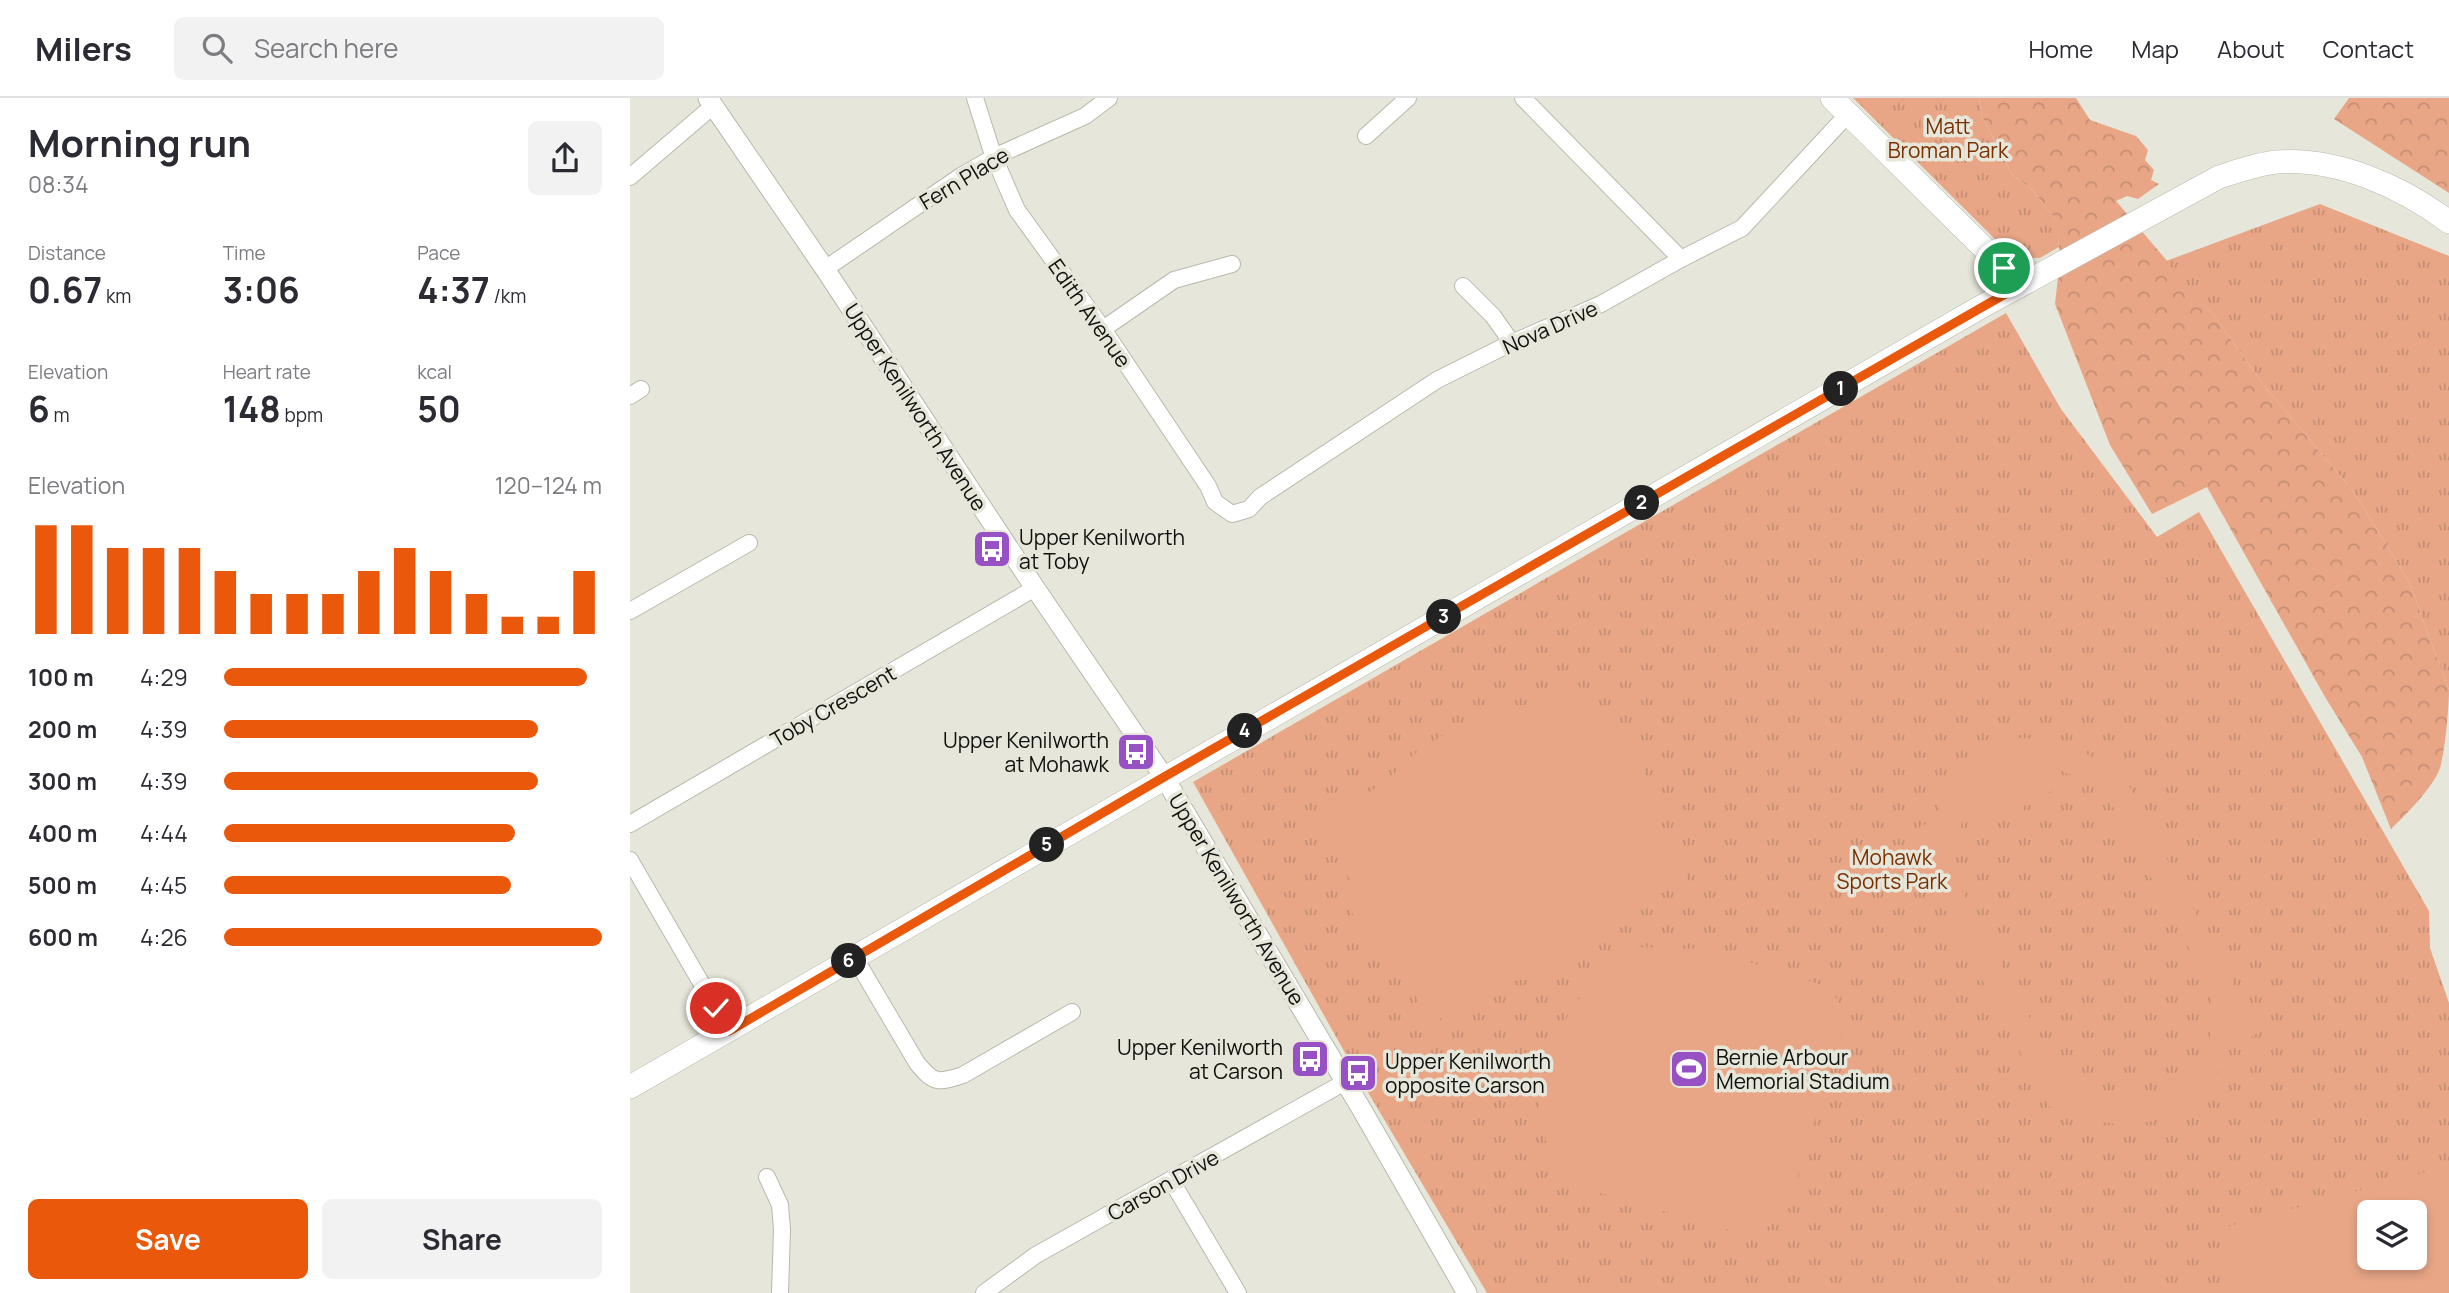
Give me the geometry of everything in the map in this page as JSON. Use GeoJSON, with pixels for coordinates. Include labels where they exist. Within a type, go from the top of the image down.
{"type":"FeatureCollection","features":[{"type":"Feature","properties":{"kind":"main road"},"geometry":{"type":"LineString","coordinates":[[1840,106],[2019,286]]}},
{"type":"Feature","properties":{"kind":"main road"},"geometry":{"type":"LineString","coordinates":[[630,1087],[2019,286],[2219,177],[2248,167],[2276,162],[2307,162],[2371,178],[2403,193],[2449,222]]}},
{"type":"Feature","properties":{"kind":"street","name":"Edith Avenue"},"geometry":{"type":"LineString","coordinates":[[975,98],[994,157],[1017,210],[1103,330],[1208,486],[1215,502],[1232,514]]}},
{"type":"Feature","properties":{"kind":"street","name":"Fern Place"},"geometry":{"type":"LineString","coordinates":[[825,269],[961,176],[994,157],[1085,116],[1109,98]]}},
{"type":"Feature","properties":{"kind":"street"},"geometry":{"type":"LineString","coordinates":[[1366,135],[1408,98]]}},
{"type":"Feature","properties":{"kind":"street"},"geometry":{"type":"LineString","coordinates":[[1523,98],[1681,259]]}},
{"type":"Feature","properties":{"kind":"street"},"geometry":{"type":"LineString","coordinates":[[630,177],[710,102]]}},
{"type":"Feature","properties":{"kind":"street","name":"Upper Kenilworth Avenue"},"geometry":{"type":"LineString","coordinates":[[710,102],[825,269],[1035,588],[1164,777],[1467,1293]]}},
{"type":"Feature","properties":{"kind":"street","name":"Nova Drive"},"geometry":{"type":"LineString","coordinates":[[1232,514],[1249,509],[1260,497],[1437,380],[1601,304],[1742,228],[1840,106]]}},
{"type":"Feature","properties":{"kind":"street"},"geometry":{"type":"LineString","coordinates":[[1103,330],[1174,280],[1232,264]]}},
{"type":"Feature","properties":{"kind":"street"},"geometry":{"type":"LineString","coordinates":[[1463,286],[1493,316],[1512,343]]}},
{"type":"Feature","properties":{"kind":"street"},"geometry":{"type":"LineString","coordinates":[[630,611],[750,542]]}},
{"type":"Feature","properties":{"kind":"street","name":"Toby Crescent"},"geometry":{"type":"LineString","coordinates":[[630,824],[1035,588]]}},
{"type":"Feature","properties":{"kind":"street"},"geometry":{"type":"LineString","coordinates":[[630,860],[729,1031]]}},
{"type":"Feature","properties":{"kind":"street"},"geometry":{"type":"LineString","coordinates":[[855,958],[917,1063],[928,1077],[934,1080],[944,1081],[963,1075],[1072,1012]]}},
{"type":"Feature","properties":{"kind":"street","name":"Carson Drive"},"geometry":{"type":"LineString","coordinates":[[984,1293],[1036,1255],[1345,1082]]}},
{"type":"Feature","properties":{"kind":"street"},"geometry":{"type":"LineString","coordinates":[[767,1177],[780,1205],[780,1293]]}},
{"type":"Feature","properties":{"kind":"street"},"geometry":{"type":"LineString","coordinates":[[1171,1180],[1238,1293]]}},
{"type":"Feature","properties":{"kind":"green space","name":"Matt Broman Park"},"geometry":{"type":"Polygon","coordinates":[[[1853,98],[1979,98],[1982,117],[2012,174],[2032,190],[2058,222],[2059,247],[2040,258],[2013,257],[1853,98]]]}},
{"type":"Feature","properties":{"kind":"green space"},"geometry":{"type":"Polygon","coordinates":[[[1979,98],[2076,98],[2090,120],[2136,136],[2148,150],[2145,160],[2154,170],[2151,180],[2159,184],[2138,199],[2127,196],[2116,201],[2215,317],[2266,388],[2354,492],[2409,582],[2449,690],[2448,707],[2444,751],[2437,775],[2419,800],[2391,829],[2362,757],[2325,697],[2207,487],[2152,514],[2110,445],[2055,304],[2060,260],[2057,221],[2032,190],[2012,174],[1982,117],[1979,98]]]}},
{"type":"Feature","properties":{"kind":"green space"},"geometry":{"type":"Polygon","coordinates":[[[2349,98],[2449,98],[2449,193],[2334,119],[2349,98]]]}},
{"type":"Feature","properties":{"kind":"green space"},"geometry":{"type":"Polygon","coordinates":[[[2320,204],[2449,256],[2449,690],[2409,582],[2354,492],[2266,388],[2215,317],[2166,261],[2320,204]]]}},
{"type":"Feature","properties":{"kind":"green space","name":"Mohawk Sports Park"},"geometry":{"type":"Polygon","coordinates":[[[2006,313],[2061,409],[2157,537],[2199,512],[2429,911],[2430,948],[2449,1003],[2449,1293],[1487,1293],[1353,1067],[1193,782],[2006,313]]]}},
{"type":"Feature","properties":{"kind":"green space"},"geometry":{"type":"Polygon","coordinates":[[[1574,677],[1603,729],[1616,735],[1632,750],[1654,789],[1658,825],[1688,879],[1620,917],[1594,943],[1570,960],[1534,977],[1500,984],[1431,1024],[1399,966],[1375,952],[1351,911],[1350,880],[1317,822],[1385,783],[1409,758],[1441,736],[1483,719],[1510,714],[1574,677]]]}},
{"type":"Feature","properties":{"kind":"green space"},"geometry":{"type":"Polygon","coordinates":[[[2015,738],[2041,739],[2063,744],[2107,766],[2116,761],[2258,1033],[2239,1044],[2233,1035],[2214,1079],[2182,1109],[2162,1118],[2117,1124],[2089,1119],[2059,1102],[2049,1107],[1906,835],[1925,824],[1933,836],[1942,798],[1954,775],[1983,749],[2015,738]],[[2056,769],[2051,791],[2022,807],[2026,816],[2019,821],[2013,811],[1985,828],[1963,818],[1955,853],[1960,888],[2058,1071],[2091,1095],[2130,1101],[2156,1095],[2168,1089],[2188,1074],[2200,1060],[2208,1045],[2211,1030],[2209,986],[2113,807],[2089,782],[2056,769]]]}},
{"type":"Feature","properties":{"kind":"green space","name":"Bernie Arbour Memorial Stadium"},"geometry":{"type":"Polygon","coordinates":[[[1628,947],[1708,949],[1831,988],[1846,1018],[1786,1216],[1751,1236],[1558,1181],[1537,1111],[1560,1028],[1604,961],[1628,947]]]}},
{"type":"Feature","properties":{"kind":"green space"},"geometry":{"type":"Polygon","coordinates":[[[2443,1167],[2449,1189],[2449,1293],[2237,1293],[2219,1229],[2443,1167]]]}},
{"type":"Feature","properties":{"kind":"place","name":"Upper Kenilworth at Toby"},"geometry":{"type":"Point","coordinates":[992,549]}},
{"type":"Feature","properties":{"kind":"place","name":"Upper Kenilworth at Mohawk"},"geometry":{"type":"Point","coordinates":[1136,752]}},
{"type":"Feature","properties":{"kind":"place","name":"Upper Kenilworth at Carson"},"geometry":{"type":"Point","coordinates":[1310,1059]}},
{"type":"Feature","properties":{"kind":"place","name":"Bernie Arbour Memorial Stadium"},"geometry":{"type":"Point","coordinates":[1689,1069]}},
{"type":"Feature","properties":{"kind":"place","name":"Upper Kenilworth opposite Carson"},"geometry":{"type":"Point","coordinates":[1358,1073]}},
{"type":"Feature","properties":{"kind":"route"},"geometry":{"type":"LineString","coordinates":[[716,1008],[729,1031],[731,1030],[1164,777],[2019,286],[2004,268]]}}]}
